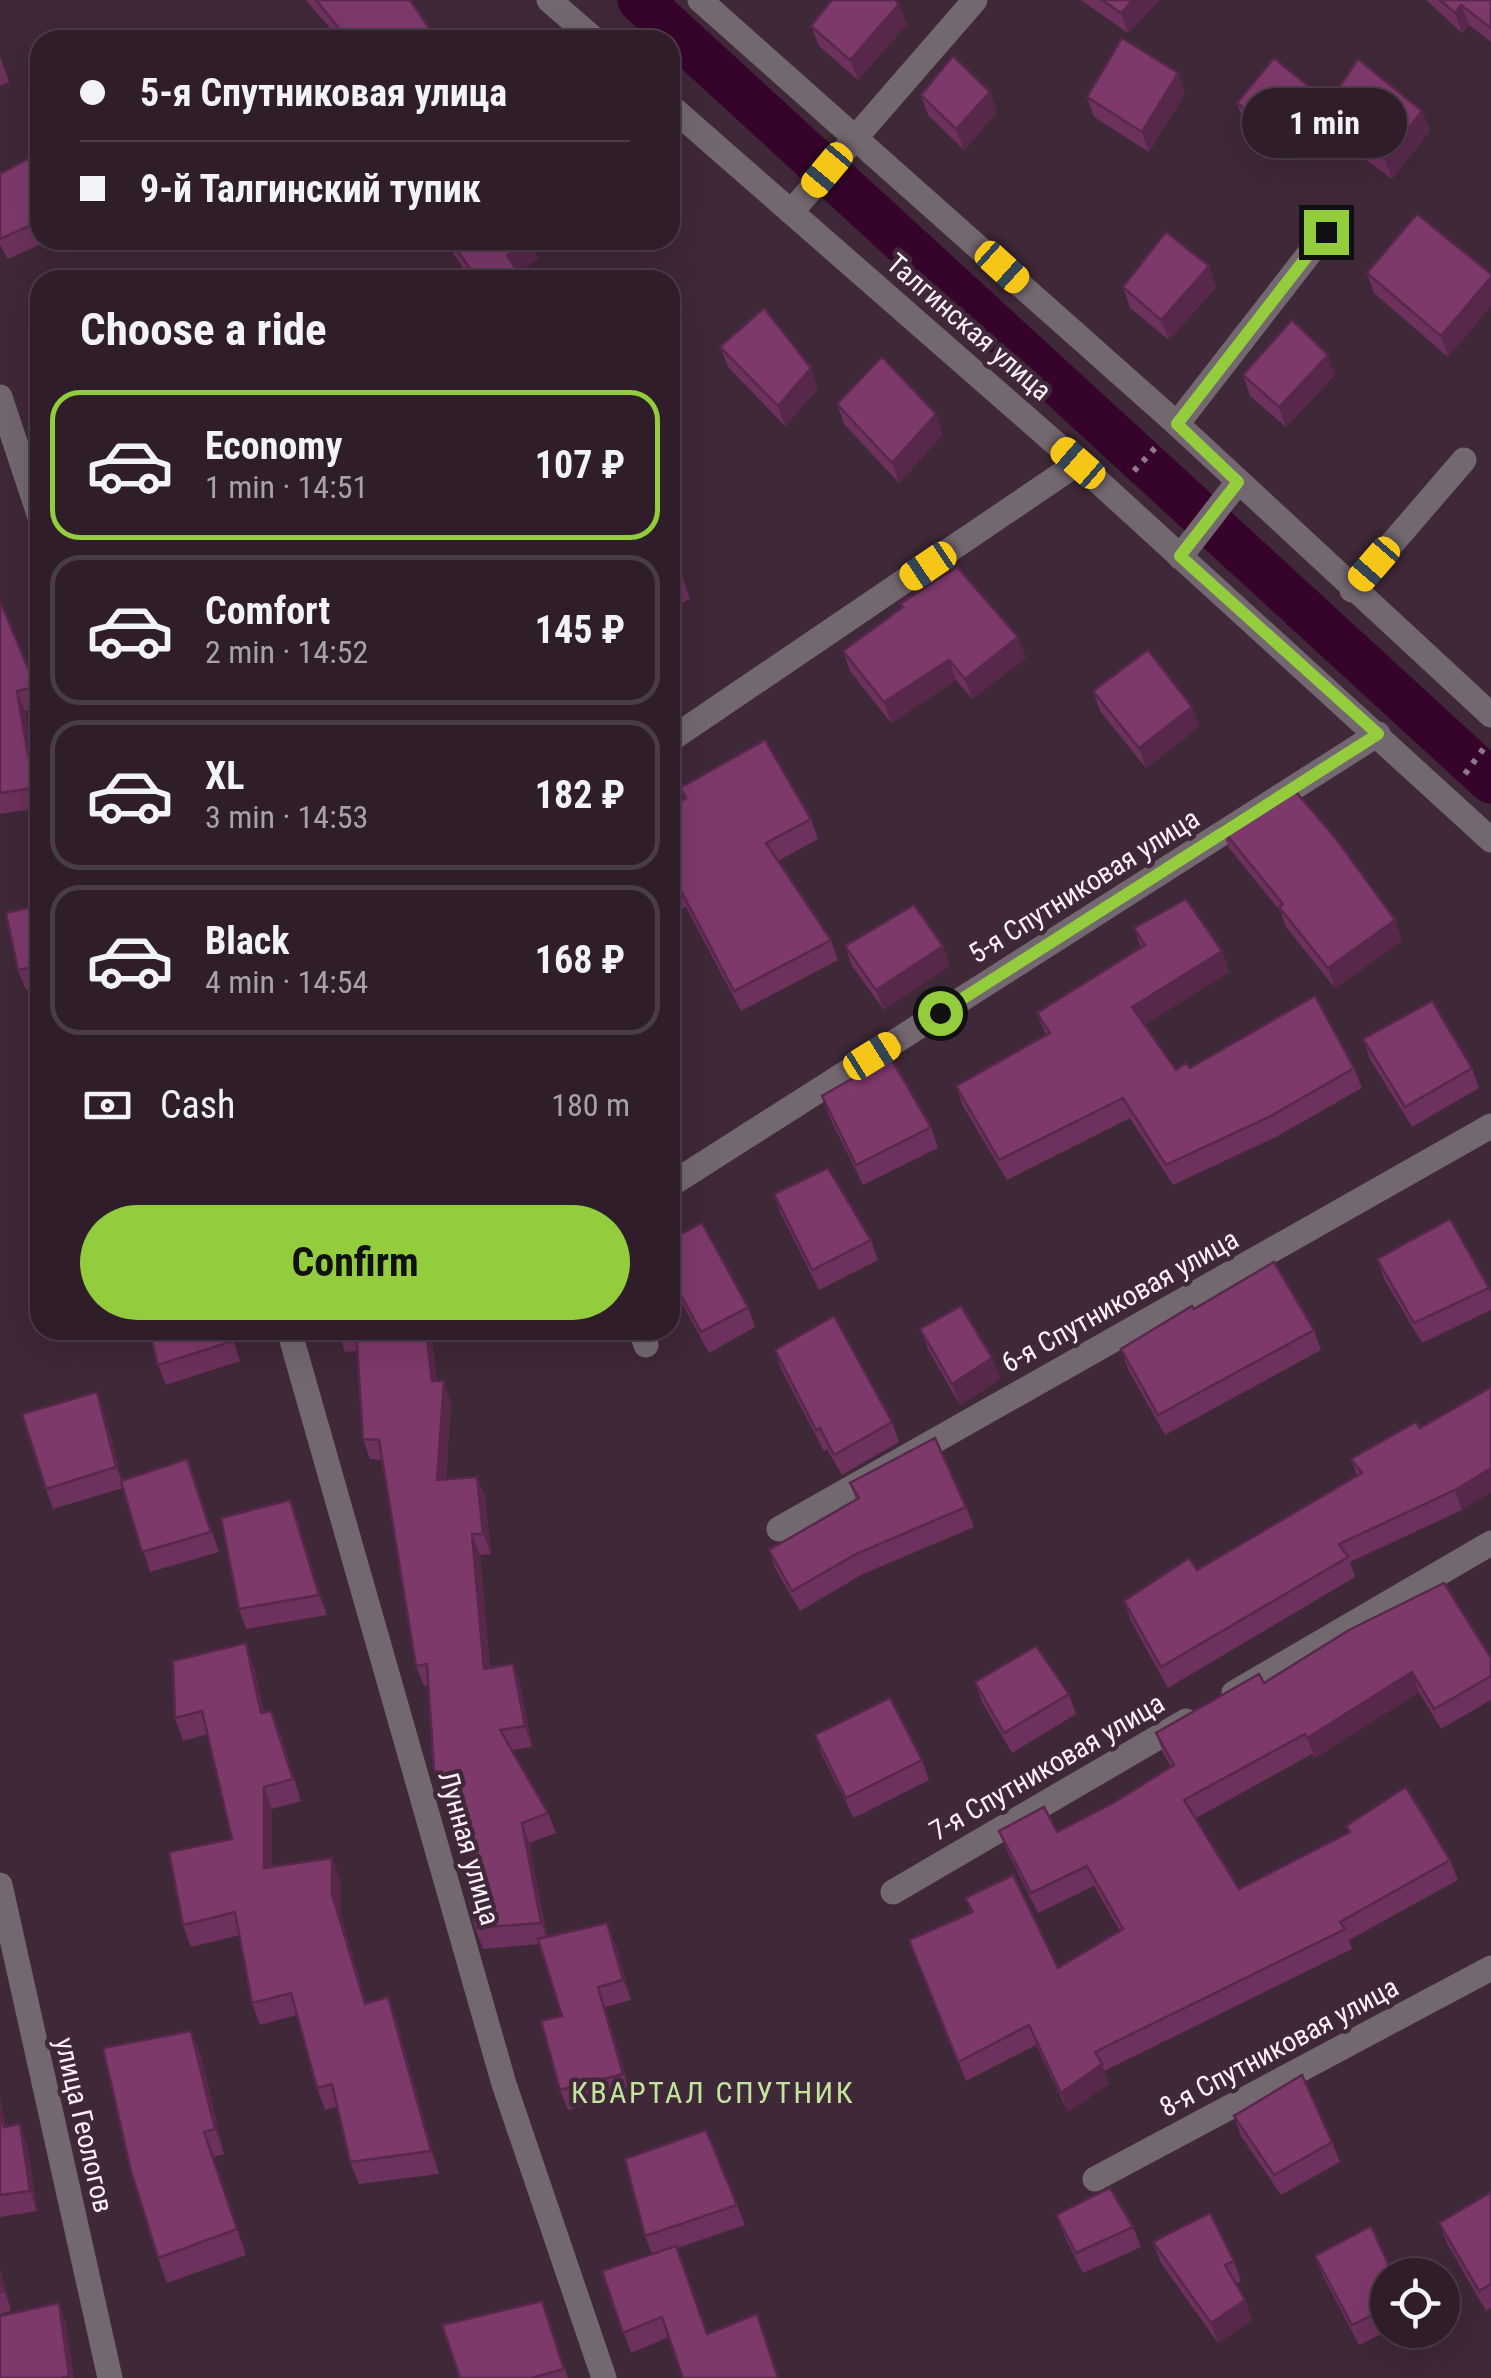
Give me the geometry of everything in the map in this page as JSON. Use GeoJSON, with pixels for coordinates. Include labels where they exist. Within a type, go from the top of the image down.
{"type":"FeatureCollection","features":[{"type":"Feature","properties":{"kind":"street"},"geometry":{"type":"LineString","coordinates":[[549,0],[583,30]]}},
{"type":"Feature","properties":{"kind":"street"},"geometry":{"type":"LineString","coordinates":[[700,0],[1231,491],[1352,590],[1491,715]]}},
{"type":"Feature","properties":{"kind":"street"},"geometry":{"type":"LineString","coordinates":[[791,212],[975,0]]}},
{"type":"Feature","properties":{"kind":"street","name":"Талгинская улица"},"geometry":{"type":"LineString","coordinates":[[680,115],[1078,463],[1185,551],[1491,840]]}},
{"type":"Feature","properties":{"kind":"street"},"geometry":{"type":"LineString","coordinates":[[1169,432],[1326,232]]}},
{"type":"Feature","properties":{"kind":"street"},"geometry":{"type":"LineString","coordinates":[[0,398],[30,487]]}},
{"type":"Feature","properties":{"kind":"street"},"geometry":{"type":"LineString","coordinates":[[1352,590],[1464,460]]}},
{"type":"Feature","properties":{"kind":"street"},"geometry":{"type":"LineString","coordinates":[[680,733],[1078,463]]}},
{"type":"Feature","properties":{"kind":"street"},"geometry":{"type":"LineString","coordinates":[[1185,551],[1231,491]]}},
{"type":"Feature","properties":{"kind":"street","name":"5-я Спутниковая улица"},"geometry":{"type":"LineString","coordinates":[[680,1179],[1378,734]]}},
{"type":"Feature","properties":{"kind":"street","name":"6-я Спутниковая улица"},"geometry":{"type":"LineString","coordinates":[[778,1529],[1491,1126]]}},
{"type":"Feature","properties":{"kind":"street","name":"Лунная улица"},"geometry":{"type":"LineString","coordinates":[[292,1340],[504,2084],[604,2378]]}},
{"type":"Feature","properties":{"kind":"street","name":"7-я Спутниковая улица"},"geometry":{"type":"LineString","coordinates":[[892,1892],[1491,1543]]}},
{"type":"Feature","properties":{"kind":"street","name":"улица Геологов"},"geometry":{"type":"LineString","coordinates":[[0,1885],[110,2378]]}},
{"type":"Feature","properties":{"kind":"street","name":"8-я Спутниковая улица"},"geometry":{"type":"LineString","coordinates":[[1094,2179],[1491,1968]]}},
{"type":"Feature","properties":{"kind":"path"},"geometry":{"type":"LineString","coordinates":[[1129,476],[1169,432]]}},
{"type":"Feature","properties":{"kind":"path"},"geometry":{"type":"LineString","coordinates":[[1458,783],[1490,740]]}},
{"type":"Feature","properties":{"kind":"building"},"geometry":{"type":"Polygon","coordinates":[[[316,0],[410,0],[430,30],[340,30],[316,0]]]}},
{"type":"Feature","properties":{"kind":"building"},"geometry":{"type":"Polygon","coordinates":[[[832,0],[895,0],[899,4],[850,60],[811,26],[832,0]]]}},
{"type":"Feature","properties":{"kind":"building"},"geometry":{"type":"Polygon","coordinates":[[[1102,0],[1133,0],[1121,13],[1102,0]]]}},
{"type":"Feature","properties":{"kind":"building"},"geometry":{"type":"Polygon","coordinates":[[[1440,0],[1491,0],[1491,28],[1461,5],[1455,13],[1440,0]]]}},
{"type":"Feature","properties":{"kind":"building"},"geometry":{"type":"Polygon","coordinates":[[[1122,38],[1178,73],[1142,132],[1087,97],[1122,38]]]}},
{"type":"Feature","properties":{"kind":"building"},"geometry":{"type":"Polygon","coordinates":[[[953,56],[990,92],[956,129],[921,95],[953,56]]]}},
{"type":"Feature","properties":{"kind":"building"},"geometry":{"type":"Polygon","coordinates":[[[1274,58],[1318,94],[1282,138],[1237,103],[1274,58]]]}},
{"type":"Feature","properties":{"kind":"building"},"geometry":{"type":"Polygon","coordinates":[[[1358,59],[1422,111],[1385,159],[1322,113],[1358,59]]]}},
{"type":"Feature","properties":{"kind":"building"},"geometry":{"type":"Polygon","coordinates":[[[30,158],[30,226],[0,239],[0,174],[30,158]]]}},
{"type":"Feature","properties":{"kind":"building"},"geometry":{"type":"Polygon","coordinates":[[[1417,214],[1491,274],[1441,336],[1367,273],[1417,214]]]}},
{"type":"Feature","properties":{"kind":"building"},"geometry":{"type":"Polygon","coordinates":[[[1166,232],[1209,266],[1161,320],[1123,287],[1166,232]]]}},
{"type":"Feature","properties":{"kind":"building"},"geometry":{"type":"Polygon","coordinates":[[[457,250],[514,250],[507,255],[517,270],[471,270],[457,250]]]}},
{"type":"Feature","properties":{"kind":"building"},"geometry":{"type":"Polygon","coordinates":[[[764,308],[811,368],[778,406],[720,347],[764,308]]]}},
{"type":"Feature","properties":{"kind":"building"},"geometry":{"type":"Polygon","coordinates":[[[1292,320],[1328,355],[1279,407],[1243,375],[1292,320]]]}},
{"type":"Feature","properties":{"kind":"building"},"geometry":{"type":"Polygon","coordinates":[[[882,357],[936,414],[892,463],[837,404],[882,357]]]}},
{"type":"Feature","properties":{"kind":"building"},"geometry":{"type":"Polygon","coordinates":[[[957,567],[1018,637],[965,679],[949,660],[884,702],[843,651],[903,607],[900,604],[957,567]]]}},
{"type":"Feature","properties":{"kind":"building"},"geometry":{"type":"Polygon","coordinates":[[[0,601],[30,673],[30,688],[17,691],[30,765],[30,789],[0,793],[0,601]]]}},
{"type":"Feature","properties":{"kind":"building"},"geometry":{"type":"Polygon","coordinates":[[[1148,650],[1192,707],[1139,748],[1093,691],[1148,650]]]}},
{"type":"Feature","properties":{"kind":"building"},"geometry":{"type":"Polygon","coordinates":[[[765,740],[811,819],[766,843],[831,940],[734,991],[680,889],[680,801],[686,798],[680,788],[765,740]]]}},
{"type":"Feature","properties":{"kind":"building"},"geometry":{"type":"Polygon","coordinates":[[[1290,785],[1337,840],[1395,920],[1328,968],[1279,907],[1283,904],[1221,828],[1290,785]]]}},
{"type":"Feature","properties":{"kind":"building"},"geometry":{"type":"Polygon","coordinates":[[[1186,899],[1222,951],[1132,1007],[1176,1070],[1186,1063],[1190,1068],[1315,996],[1354,1068],[1269,1117],[1166,1165],[1123,1098],[999,1160],[956,1086],[1050,1033],[1037,1013],[1145,945],[1134,928],[1186,899]]]}},
{"type":"Feature","properties":{"kind":"building"},"geometry":{"type":"Polygon","coordinates":[[[914,905],[943,946],[876,990],[845,946],[914,905]]]}},
{"type":"Feature","properties":{"kind":"building"},"geometry":{"type":"Polygon","coordinates":[[[30,907],[30,968],[18,970],[6,913],[30,907]]]}},
{"type":"Feature","properties":{"kind":"building"},"geometry":{"type":"Polygon","coordinates":[[[1432,1001],[1472,1068],[1405,1107],[1363,1039],[1432,1001]]]}},
{"type":"Feature","properties":{"kind":"building"},"geometry":{"type":"Polygon","coordinates":[[[890,1057],[931,1127],[856,1165],[822,1096],[890,1057]]]}},
{"type":"Feature","properties":{"kind":"building"},"geometry":{"type":"Polygon","coordinates":[[[828,1168],[871,1240],[812,1270],[774,1194],[828,1168]]]}},
{"type":"Feature","properties":{"kind":"building"},"geometry":{"type":"Polygon","coordinates":[[[1450,1219],[1489,1288],[1414,1323],[1377,1259],[1450,1219]]]}},
{"type":"Feature","properties":{"kind":"building"},"geometry":{"type":"Polygon","coordinates":[[[702,1223],[748,1307],[701,1332],[680,1293],[680,1235],[702,1223]]]}},
{"type":"Feature","properties":{"kind":"building"},"geometry":{"type":"Polygon","coordinates":[[[1274,1262],[1314,1330],[1158,1415],[1121,1349],[1274,1262]]]}},
{"type":"Feature","properties":{"kind":"building"},"geometry":{"type":"Polygon","coordinates":[[[961,1306],[992,1358],[952,1384],[920,1329],[961,1306]]]}},
{"type":"Feature","properties":{"kind":"building"},"geometry":{"type":"Polygon","coordinates":[[[834,1316],[892,1422],[834,1455],[820,1428],[816,1430],[775,1350],[834,1316]]]}},
{"type":"Feature","properties":{"kind":"building"},"geometry":{"type":"Polygon","coordinates":[[[152,1340],[233,1341],[158,1365],[152,1340]]]}},
{"type":"Feature","properties":{"kind":"building"},"geometry":{"type":"Polygon","coordinates":[[[357,1340],[427,1340],[432,1381],[444,1381],[437,1480],[477,1477],[483,1534],[472,1534],[484,1669],[513,1664],[525,1726],[500,1730],[548,1813],[522,1823],[541,1923],[475,1928],[464,1870],[478,1867],[434,1769],[427,1664],[416,1666],[379,1440],[363,1439],[357,1340]]]}},
{"type":"Feature","properties":{"kind":"building"},"geometry":{"type":"Polygon","coordinates":[[[1491,1387],[1491,1468],[1455,1490],[1339,1544],[1348,1557],[1161,1667],[1124,1601],[1189,1558],[1197,1570],[1362,1473],[1351,1459],[1416,1422],[1420,1428],[1491,1387]]]}},
{"type":"Feature","properties":{"kind":"building"},"geometry":{"type":"Polygon","coordinates":[[[97,1392],[116,1467],[46,1489],[22,1414],[97,1392]]]}},
{"type":"Feature","properties":{"kind":"building"},"geometry":{"type":"Polygon","coordinates":[[[935,1438],[966,1507],[856,1554],[792,1591],[769,1550],[859,1498],[850,1483],[935,1438]]]}},
{"type":"Feature","properties":{"kind":"building"},"geometry":{"type":"Polygon","coordinates":[[[187,1459],[211,1532],[142,1552],[121,1481],[187,1459]]]}},
{"type":"Feature","properties":{"kind":"building"},"geometry":{"type":"Polygon","coordinates":[[[290,1500],[319,1595],[239,1609],[221,1518],[290,1500]]]}},
{"type":"Feature","properties":{"kind":"building"},"geometry":{"type":"Polygon","coordinates":[[[1444,1583],[1491,1658],[1491,1676],[1434,1709],[1412,1672],[1307,1738],[1305,1734],[1184,1800],[1239,1889],[1350,1832],[1346,1826],[1406,1787],[1450,1860],[1340,1922],[1345,1929],[1095,2052],[1102,2064],[1061,2093],[1029,2025],[958,2062],[909,1940],[973,1912],[965,1898],[1013,1875],[1058,1968],[1123,1929],[1087,1866],[1031,1893],[999,1831],[1044,1807],[1057,1832],[1115,1802],[1174,1765],[1156,1733],[1259,1674],[1264,1683],[1349,1630],[1444,1583]]]}},
{"type":"Feature","properties":{"kind":"building"},"geometry":{"type":"Polygon","coordinates":[[[246,1643],[261,1713],[271,1711],[293,1779],[264,1787],[264,1868],[332,1858],[332,1894],[365,2004],[388,1997],[431,2151],[350,2162],[332,2084],[317,2088],[291,1993],[252,2003],[235,1912],[183,1925],[169,1852],[232,1839],[202,1711],[175,1718],[173,1661],[246,1643]]]}},
{"type":"Feature","properties":{"kind":"building"},"geometry":{"type":"Polygon","coordinates":[[[1036,1646],[1069,1694],[1004,1733],[975,1682],[1036,1646]]]}},
{"type":"Feature","properties":{"kind":"building"},"geometry":{"type":"Polygon","coordinates":[[[890,1698],[922,1760],[846,1798],[815,1735],[890,1698]]]}},
{"type":"Feature","properties":{"kind":"building"},"geometry":{"type":"Polygon","coordinates":[[[607,1923],[623,1980],[598,1987],[623,2074],[560,2090],[541,2021],[562,2016],[538,1939],[607,1923]]]}},
{"type":"Feature","properties":{"kind":"building"},"geometry":{"type":"Polygon","coordinates":[[[191,2031],[215,2129],[204,2132],[237,2229],[158,2258],[131,2171],[103,2048],[191,2031]]]}},
{"type":"Feature","properties":{"kind":"building"},"geometry":{"type":"Polygon","coordinates":[[[1302,2075],[1332,2142],[1274,2175],[1234,2116],[1302,2075]]]}},
{"type":"Feature","properties":{"kind":"building"},"geometry":{"type":"Polygon","coordinates":[[[0,2111],[4,2127],[20,2124],[30,2191],[0,2195],[0,2111]]]}},
{"type":"Feature","properties":{"kind":"building"},"geometry":{"type":"Polygon","coordinates":[[[706,2130],[737,2205],[645,2236],[625,2159],[706,2130]]]}},
{"type":"Feature","properties":{"kind":"building"},"geometry":{"type":"Polygon","coordinates":[[[1110,2188],[1133,2227],[1076,2253],[1056,2215],[1110,2188]]]}},
{"type":"Feature","properties":{"kind":"building"},"geometry":{"type":"Polygon","coordinates":[[[1491,2192],[1491,2284],[1479,2291],[1439,2223],[1491,2192]]]}},
{"type":"Feature","properties":{"kind":"building"},"geometry":{"type":"Polygon","coordinates":[[[1210,2213],[1234,2261],[1225,2265],[1245,2300],[1211,2323],[1153,2242],[1210,2213]]]}},
{"type":"Feature","properties":{"kind":"building"},"geometry":{"type":"Polygon","coordinates":[[[1371,2226],[1385,2258],[1370,2258],[1370,2316],[1352,2325],[1315,2256],[1371,2226]]]}},
{"type":"Feature","properties":{"kind":"building"},"geometry":{"type":"Polygon","coordinates":[[[676,2246],[707,2334],[757,2314],[778,2378],[683,2378],[662,2317],[623,2333],[602,2271],[676,2246]]]}},
{"type":"Feature","properties":{"kind":"building"},"geometry":{"type":"Polygon","coordinates":[[[542,2301],[564,2369],[531,2378],[460,2378],[442,2325],[542,2301]]]}},
{"type":"Feature","properties":{"kind":"building"},"geometry":{"type":"Polygon","coordinates":[[[59,2303],[69,2376],[0,2378],[0,2316],[59,2303]]]}},
{"type":"Feature","properties":{"kind":"waterway"},"geometry":{"type":"LineString","coordinates":[[640,0],[673,30]]}},
{"type":"Feature","properties":{"kind":"waterway"},"geometry":{"type":"LineString","coordinates":[[680,37],[1491,781]]}},
{"type":"Feature","properties":{"kind":"district","name":"КВАРТАЛ СПУТНИК"},"geometry":{"type":"Point","coordinates":[713,2092]}},
{"type":"Feature","properties":{"kind":"route"},"geometry":{"type":"LineString","coordinates":[[940,1013],[1378,734],[1180,556],[1238,482],[1177,424],[1326,232]]}}]}
